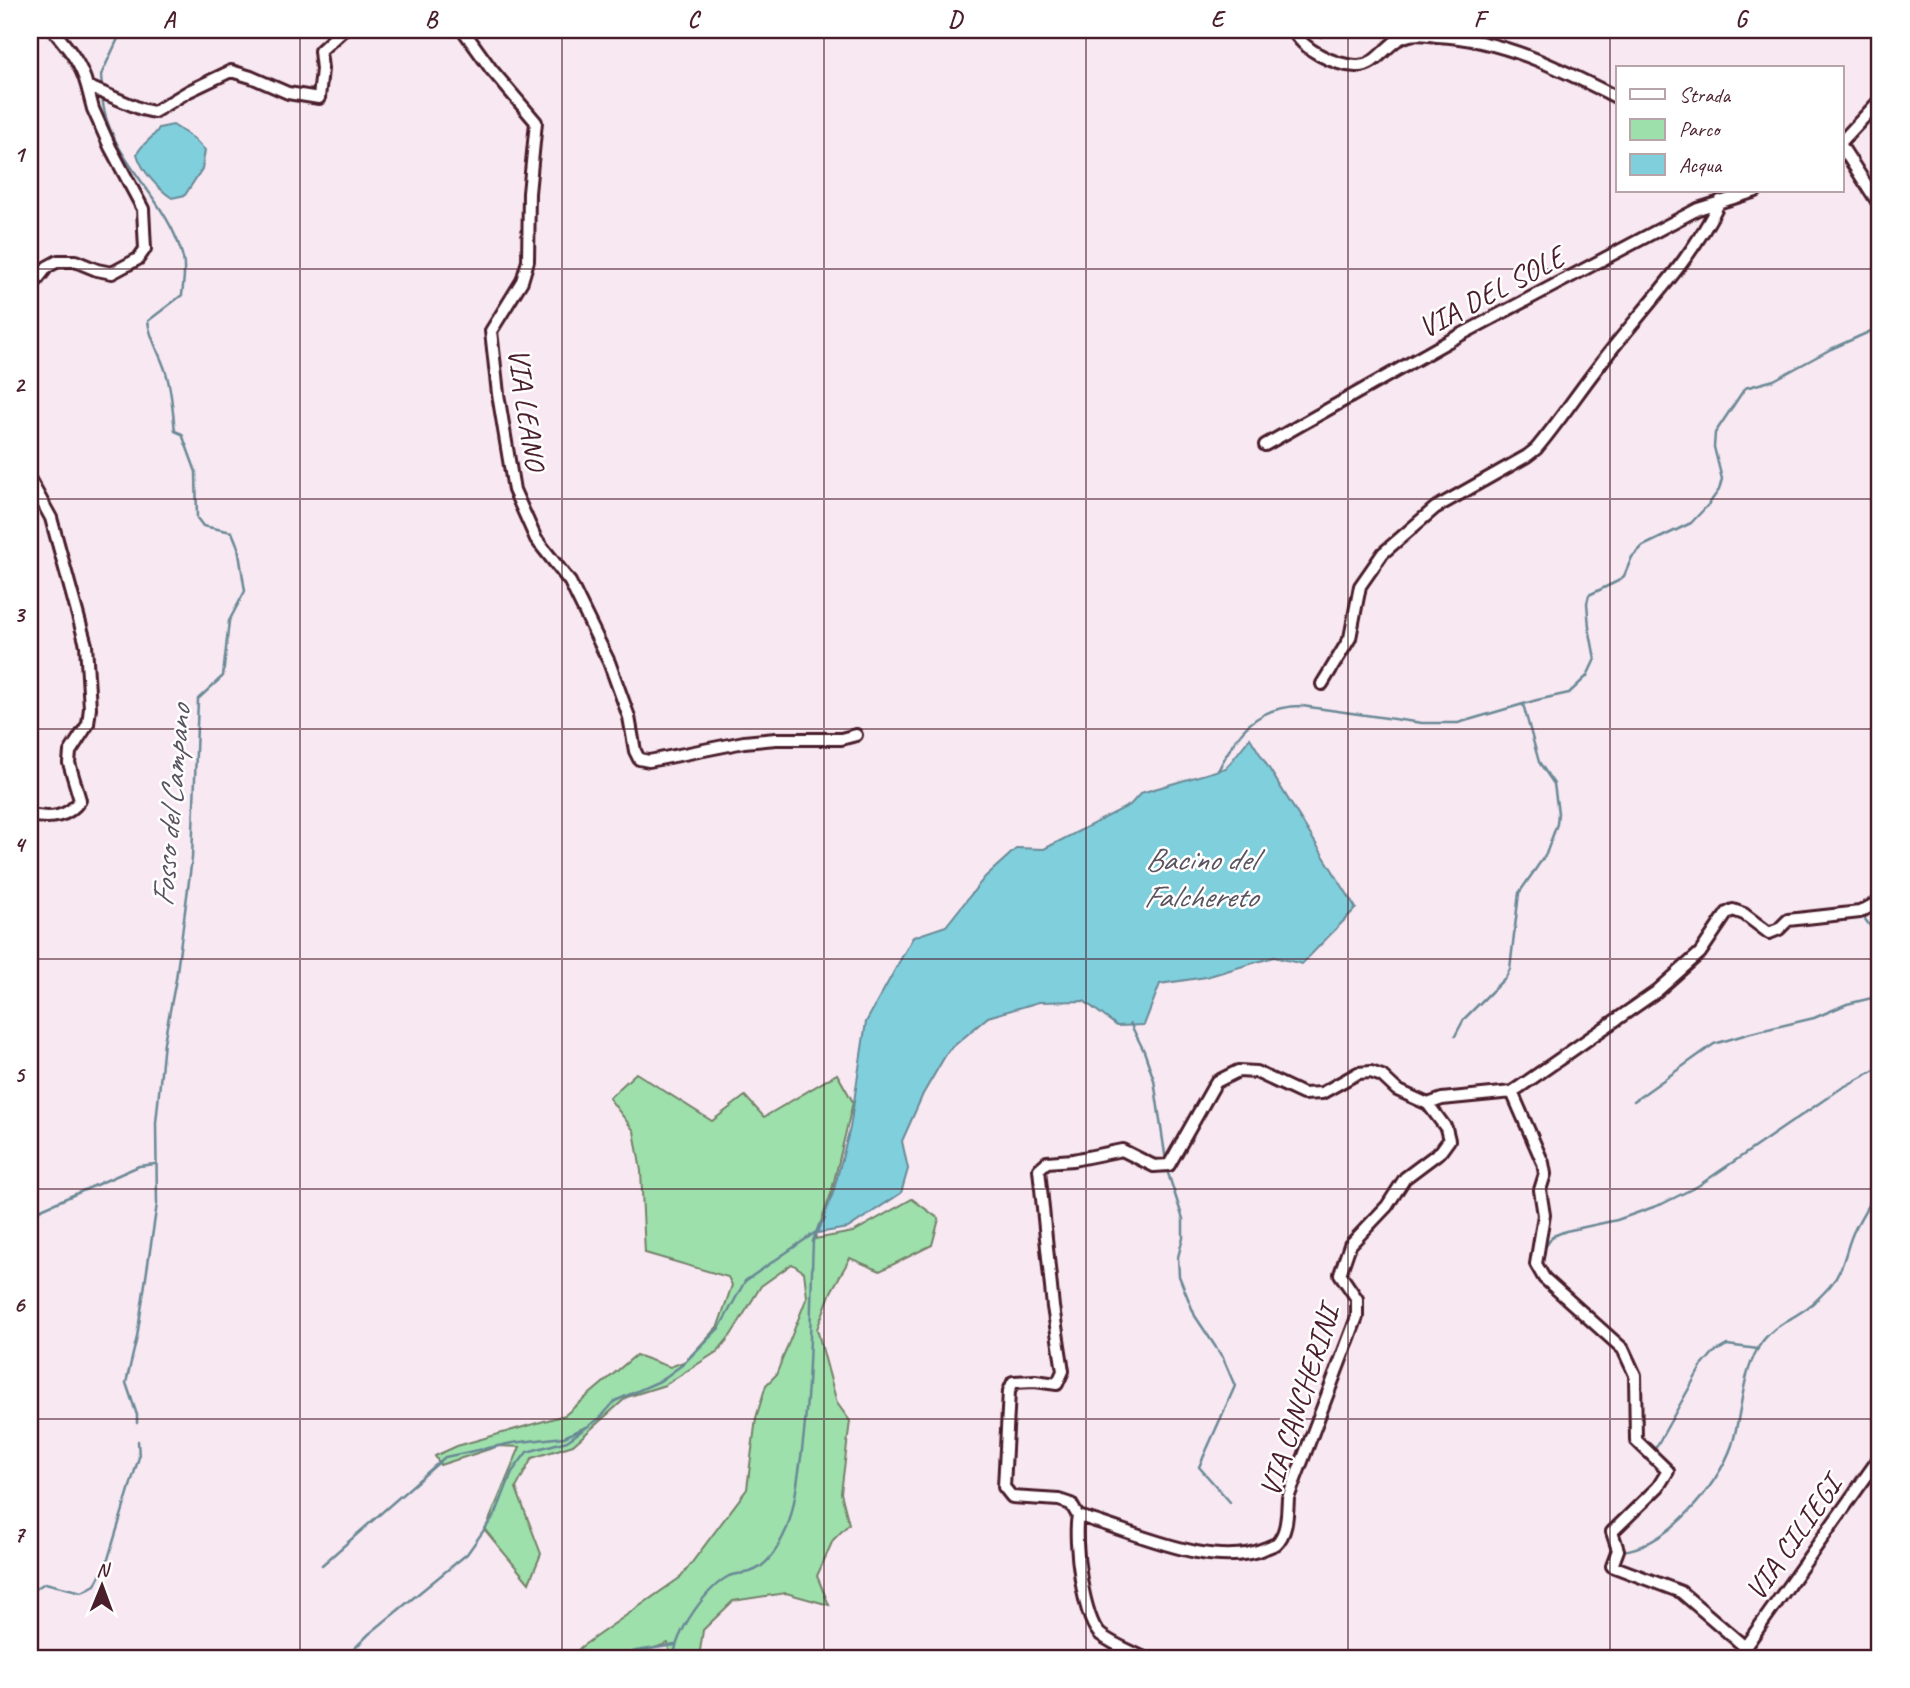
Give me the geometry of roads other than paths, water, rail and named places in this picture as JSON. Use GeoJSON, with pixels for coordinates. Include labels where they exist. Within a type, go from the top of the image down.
{"type":"FeatureCollection","features":[{"type":"Feature","properties":{"kind":"street"},"geometry":{"type":"LineString","coordinates":[[30,289],[47,267],[58,261],[75,261],[112,273],[138,259],[145,248],[143,209],[93,109],[83,72],[72,52],[53,30]]}},
{"type":"Feature","properties":{"kind":"street"},"geometry":{"type":"LineString","coordinates":[[87,86],[154,112],[231,71],[251,76],[288,93],[319,98],[323,69],[320,51],[343,30]]}},
{"type":"Feature","properties":{"kind":"street","name":"VIA LEANO"},"geometry":{"type":"LineString","coordinates":[[463,30],[491,69],[536,122],[529,193],[528,261],[522,281],[491,331],[514,490],[536,539],[570,582],[609,662],[629,717],[639,759],[649,761],[744,742],[841,739],[856,735]]}},
{"type":"Feature","properties":{"kind":"street"},"geometry":{"type":"LineString","coordinates":[[1293,30],[1304,45],[1319,54],[1346,65],[1358,66],[1370,63],[1392,43],[1410,34],[1453,37],[1512,50],[1556,66],[1616,97]]}},
{"type":"Feature","properties":{"kind":"street"},"geometry":{"type":"LineString","coordinates":[[1843,140],[1880,100]]}},
{"type":"Feature","properties":{"kind":"street"},"geometry":{"type":"LineString","coordinates":[[1843,149],[1880,206]]}},
{"type":"Feature","properties":{"kind":"street","name":"VIA DEL SOLE"},"geometry":{"type":"LineString","coordinates":[[1265,445],[1485,322],[1698,209],[1749,192]]}},
{"type":"Feature","properties":{"kind":"street"},"geometry":{"type":"LineString","coordinates":[[1322,684],[1350,638],[1360,586],[1383,553],[1435,508],[1536,449],[1598,366],[1693,250],[1720,201]]}},
{"type":"Feature","properties":{"kind":"street"},"geometry":{"type":"LineString","coordinates":[[30,480],[51,518],[86,645],[90,708],[88,724],[70,752],[69,763],[80,800],[72,811],[46,818],[30,816]]}},
{"type":"Feature","properties":{"kind":"street"},"geometry":{"type":"LineString","coordinates":[[1144,1658],[1100,1635],[1090,1621],[1076,1526],[1078,1516],[1071,1504],[1059,1500],[1012,1497],[1004,1488],[1009,1391],[1013,1382],[1057,1384],[1063,1371],[1053,1307],[1039,1169],[1047,1162],[1073,1160],[1122,1150],[1154,1166],[1169,1165],[1216,1083],[1238,1071],[1256,1072],[1303,1094],[1322,1093],[1359,1073],[1371,1072],[1382,1076],[1397,1090],[1428,1104],[1442,1099],[1512,1092],[1656,992],[1700,953],[1727,913],[1733,910],[1744,914],[1769,933],[1779,929],[1788,920],[1860,912],[1880,901]]}},
{"type":"Feature","properties":{"kind":"street"},"geometry":{"type":"LineString","coordinates":[[1512,1092],[1543,1163],[1545,1174],[1540,1189],[1545,1215],[1536,1264],[1544,1278],[1623,1349],[1636,1375],[1636,1440],[1668,1471],[1658,1487],[1612,1532],[1618,1550],[1612,1566],[1681,1592],[1746,1653]]}},
{"type":"Feature","properties":{"kind":"street","name":"VIA CANCHERINI"},"geometry":{"type":"LineString","coordinates":[[1078,1516],[1109,1524],[1127,1534],[1182,1548],[1230,1556],[1254,1553],[1276,1544],[1286,1525],[1289,1498],[1357,1317],[1357,1300],[1340,1274],[1349,1245],[1387,1206],[1405,1178],[1441,1151],[1449,1140],[1446,1128],[1428,1104]]}},
{"type":"Feature","properties":{"kind":"street","name":"VIA CILIEGI"},"geometry":{"type":"LineString","coordinates":[[1746,1653],[1880,1457]]}},
{"type":"Feature","properties":{"kind":"water"},"geometry":{"type":"Polygon","coordinates":[[[173,125],[205,150],[202,169],[185,195],[172,198],[151,179],[137,154],[159,128],[173,125]]]}},
{"type":"Feature","properties":{"kind":"water","name":"Bacino del Falchereto"},"geometry":{"type":"Polygon","coordinates":[[[1250,738],[1356,908],[1302,964],[1274,957],[1206,977],[1160,984],[1144,1025],[1117,1026],[1084,1001],[1039,1002],[988,1017],[948,1051],[923,1094],[902,1141],[908,1169],[901,1193],[848,1228],[818,1233],[833,1193],[850,1128],[866,1022],[913,937],[946,926],[985,877],[1017,848],[1044,849],[1130,805],[1141,793],[1226,768],[1250,738]]]}},
{"type":"Feature","properties":{"kind":"waterway","name":"Fosso del Campano"},"geometry":{"type":"LineString","coordinates":[[102,89],[101,75],[122,30]]}},
{"type":"Feature","properties":{"kind":"waterway"},"geometry":{"type":"LineString","coordinates":[[1321,37],[1324,30]]}},
{"type":"Feature","properties":{"kind":"waterway","name":"Fosso del Campano"},"geometry":{"type":"LineString","coordinates":[[102,96],[106,119],[115,139],[165,216],[183,258],[182,295],[148,321],[149,329],[166,372],[175,431],[182,434],[196,472],[197,518],[203,526],[232,532],[238,547],[245,591],[229,621],[223,676],[198,699],[192,858],[176,979],[164,1042],[156,1123],[157,1204],[137,1337],[126,1383],[137,1415],[137,1423]]}},
{"type":"Feature","properties":{"kind":"waterway"},"geometry":{"type":"LineString","coordinates":[[1218,771],[1233,744],[1250,724],[1260,716],[1286,707],[1302,706],[1422,723],[1458,723],[1569,693],[1587,676],[1595,659],[1589,627],[1589,595],[1624,576],[1632,557],[1643,546],[1691,523],[1708,505],[1719,490],[1722,479],[1714,447],[1715,433],[1745,388],[1774,380],[1831,349],[1880,327]]}},
{"type":"Feature","properties":{"kind":"waterway"},"geometry":{"type":"LineString","coordinates":[[1455,1036],[1464,1019],[1506,977],[1510,969],[1519,893],[1546,854],[1557,824],[1554,784],[1539,762],[1523,704]]}},
{"type":"Feature","properties":{"kind":"waterway"},"geometry":{"type":"LineString","coordinates":[[1861,914],[1880,939]]}},
{"type":"Feature","properties":{"kind":"waterway"},"geometry":{"type":"LineString","coordinates":[[1634,1101],[1714,1044],[1814,1018],[1847,1004],[1880,996]]}},
{"type":"Feature","properties":{"kind":"waterway"},"geometry":{"type":"LineString","coordinates":[[1130,1023],[1154,1080],[1166,1161]]}},
{"type":"Feature","properties":{"kind":"waterway"},"geometry":{"type":"LineString","coordinates":[[1543,1250],[1553,1236],[1617,1220],[1662,1204],[1698,1186],[1840,1089],[1880,1067]]}},
{"type":"Feature","properties":{"kind":"waterway"},"geometry":{"type":"LineString","coordinates":[[30,1214],[139,1166],[155,1164]]}},
{"type":"Feature","properties":{"kind":"waterway"},"geometry":{"type":"LineString","coordinates":[[1166,1167],[1183,1219],[1183,1238],[1178,1257],[1179,1276],[1195,1316],[1223,1358],[1235,1386],[1199,1467],[1230,1502]]}},
{"type":"Feature","properties":{"kind":"waterway"},"geometry":{"type":"LineString","coordinates":[[1621,1551],[1656,1539],[1673,1527],[1703,1496],[1732,1445],[1748,1371],[1758,1348],[1768,1335],[1810,1306],[1835,1280],[1853,1233],[1880,1181]]}},
{"type":"Feature","properties":{"kind":"waterway"},"geometry":{"type":"LineString","coordinates":[[674,1658],[686,1624],[711,1590],[729,1576],[750,1572],[763,1565],[777,1548],[789,1521],[796,1493],[806,1414],[813,1241],[819,1225],[825,1219]]}},
{"type":"Feature","properties":{"kind":"waterway"},"geometry":{"type":"LineString","coordinates":[[345,1658],[369,1634],[467,1554],[496,1513],[512,1472],[527,1452],[567,1441],[600,1418],[615,1401],[660,1381],[682,1365],[720,1327],[745,1281],[816,1232]]}},
{"type":"Feature","properties":{"kind":"waterway"},"geometry":{"type":"LineString","coordinates":[[1655,1449],[1701,1367],[1713,1353],[1727,1345],[1758,1349]]}},
{"type":"Feature","properties":{"kind":"waterway"},"geometry":{"type":"LineString","coordinates":[[322,1565],[445,1457],[512,1443],[564,1437],[586,1427]]}},
{"type":"Feature","properties":{"kind":"waterway","name":"Fosso del Campano"},"geometry":{"type":"LineString","coordinates":[[30,1592],[45,1583],[82,1592],[95,1585],[108,1559],[139,1457],[138,1441]]}},
{"type":"Feature","properties":{"kind":"waterway"},"geometry":{"type":"LineString","coordinates":[[617,1658],[636,1651],[675,1645]]}}]}
